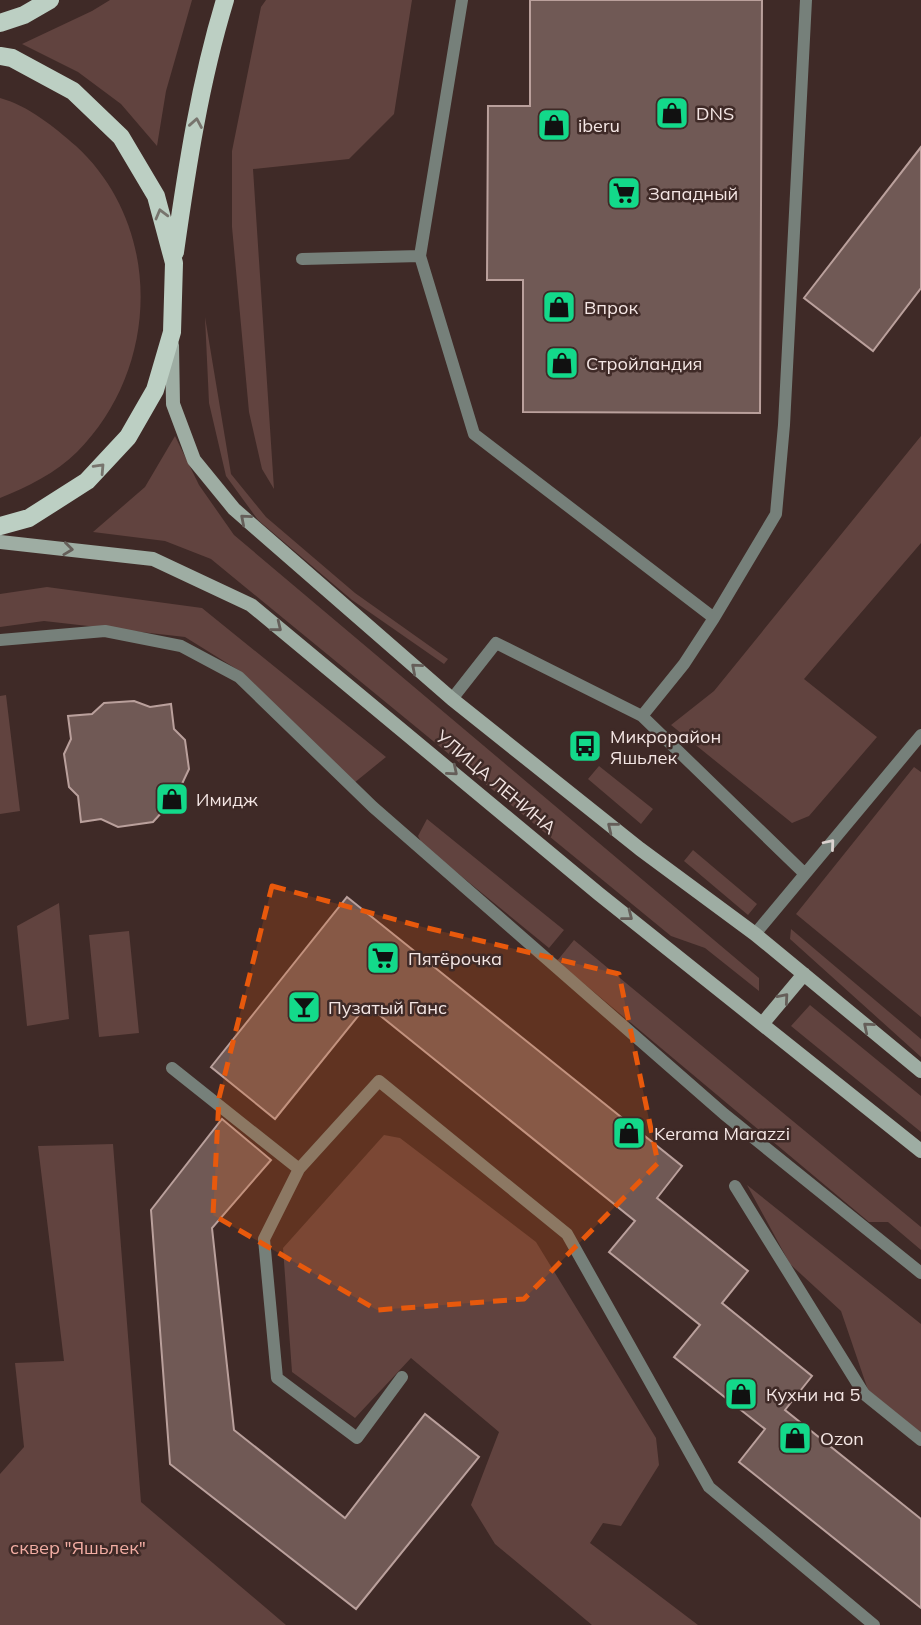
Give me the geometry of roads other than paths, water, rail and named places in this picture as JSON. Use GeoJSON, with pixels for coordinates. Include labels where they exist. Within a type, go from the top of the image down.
{"type":"FeatureCollection","features":[{"type":"Feature","properties":{"kind":"main road"},"geometry":{"type":"LineString","coordinates":[[0,23],[24,15],[50,0]]}},
{"type":"Feature","properties":{"kind":"main road"},"geometry":{"type":"LineString","coordinates":[[0,526],[29,518],[87,481],[128,437],[155,390],[172,332],[174,263],[203,81],[225,0]]}},
{"type":"Feature","properties":{"kind":"main road"},"geometry":{"type":"LineString","coordinates":[[0,56],[12,58],[73,91],[121,136],[156,196],[174,263]]}},
{"type":"Feature","properties":{"kind":"main road","name":"УЛИЦА ЛЕНИНА"},"geometry":{"type":"LineString","coordinates":[[172,332],[173,404],[194,460],[234,509],[452,699],[640,849],[755,934],[921,1071]]}},
{"type":"Feature","properties":{"kind":"main road","name":"УЛИЦА ЛЕНИНА"},"geometry":{"type":"LineString","coordinates":[[0,542],[153,559],[251,606],[599,894],[921,1151]]}},
{"type":"Feature","properties":{"kind":"main road"},"geometry":{"type":"LineString","coordinates":[[763,1023],[804,974]]}},
{"type":"Feature","properties":{"kind":"lane"},"geometry":{"type":"LineString","coordinates":[[462,0],[420,256],[474,434],[714,618]]}},
{"type":"Feature","properties":{"kind":"lane"},"geometry":{"type":"LineString","coordinates":[[642,716],[684,664],[776,514],[784,425],[806,0]]}},
{"type":"Feature","properties":{"kind":"lane"},"geometry":{"type":"LineString","coordinates":[[302,259],[420,256]]}},
{"type":"Feature","properties":{"kind":"lane"},"geometry":{"type":"LineString","coordinates":[[0,640],[105,631],[181,646],[239,677],[383,816],[724,1114],[921,1273]]}},
{"type":"Feature","properties":{"kind":"lane"},"geometry":{"type":"LineString","coordinates":[[452,699],[496,643],[642,716],[805,874]]}},
{"type":"Feature","properties":{"kind":"lane"},"geometry":{"type":"LineString","coordinates":[[755,934],[921,734]]}},
{"type":"Feature","properties":{"kind":"lane"},"geometry":{"type":"LineString","coordinates":[[172,1068],[299,1169]]}},
{"type":"Feature","properties":{"kind":"lane"},"geometry":{"type":"LineString","coordinates":[[402,1377],[357,1438],[277,1378],[264,1239],[299,1169],[379,1081],[567,1234],[709,1487],[874,1625]]}},
{"type":"Feature","properties":{"kind":"lane"},"geometry":{"type":"LineString","coordinates":[[735,1186],[864,1394],[921,1440]]}},
{"type":"Feature","properties":{"kind":"place","name":"DNS"},"geometry":{"type":"Point","coordinates":[672,113]}},
{"type":"Feature","properties":{"kind":"place","name":"iberu"},"geometry":{"type":"Point","coordinates":[554,125]}},
{"type":"Feature","properties":{"kind":"place","name":"Западный"},"geometry":{"type":"Point","coordinates":[624,193]}},
{"type":"Feature","properties":{"kind":"place","name":"Впрок"},"geometry":{"type":"Point","coordinates":[559,307]}},
{"type":"Feature","properties":{"kind":"place","name":"Стройландия"},"geometry":{"type":"Point","coordinates":[562,363]}},
{"type":"Feature","properties":{"kind":"place","name":"Микрорайон Яшьлек"},"geometry":{"type":"Point","coordinates":[585,746]}},
{"type":"Feature","properties":{"kind":"place","name":"Имидж"},"geometry":{"type":"Point","coordinates":[172,799]}},
{"type":"Feature","properties":{"kind":"place","name":"Пятёрочка"},"geometry":{"type":"Point","coordinates":[383,958]}},
{"type":"Feature","properties":{"kind":"place","name":"Пузатый Ганс"},"geometry":{"type":"Point","coordinates":[304,1007]}},
{"type":"Feature","properties":{"kind":"place","name":"Kerama Marazzi"},"geometry":{"type":"Point","coordinates":[629,1133]}},
{"type":"Feature","properties":{"kind":"place","name":"Кухни на 5"},"geometry":{"type":"Point","coordinates":[741,1394]}},
{"type":"Feature","properties":{"kind":"place","name":"Ozon"},"geometry":{"type":"Point","coordinates":[795,1438]}},
{"type":"Feature","properties":{"kind":"park label","name":"сквер \"Яшьлек\""},"geometry":{"type":"Point","coordinates":[78,1547]}}]}
